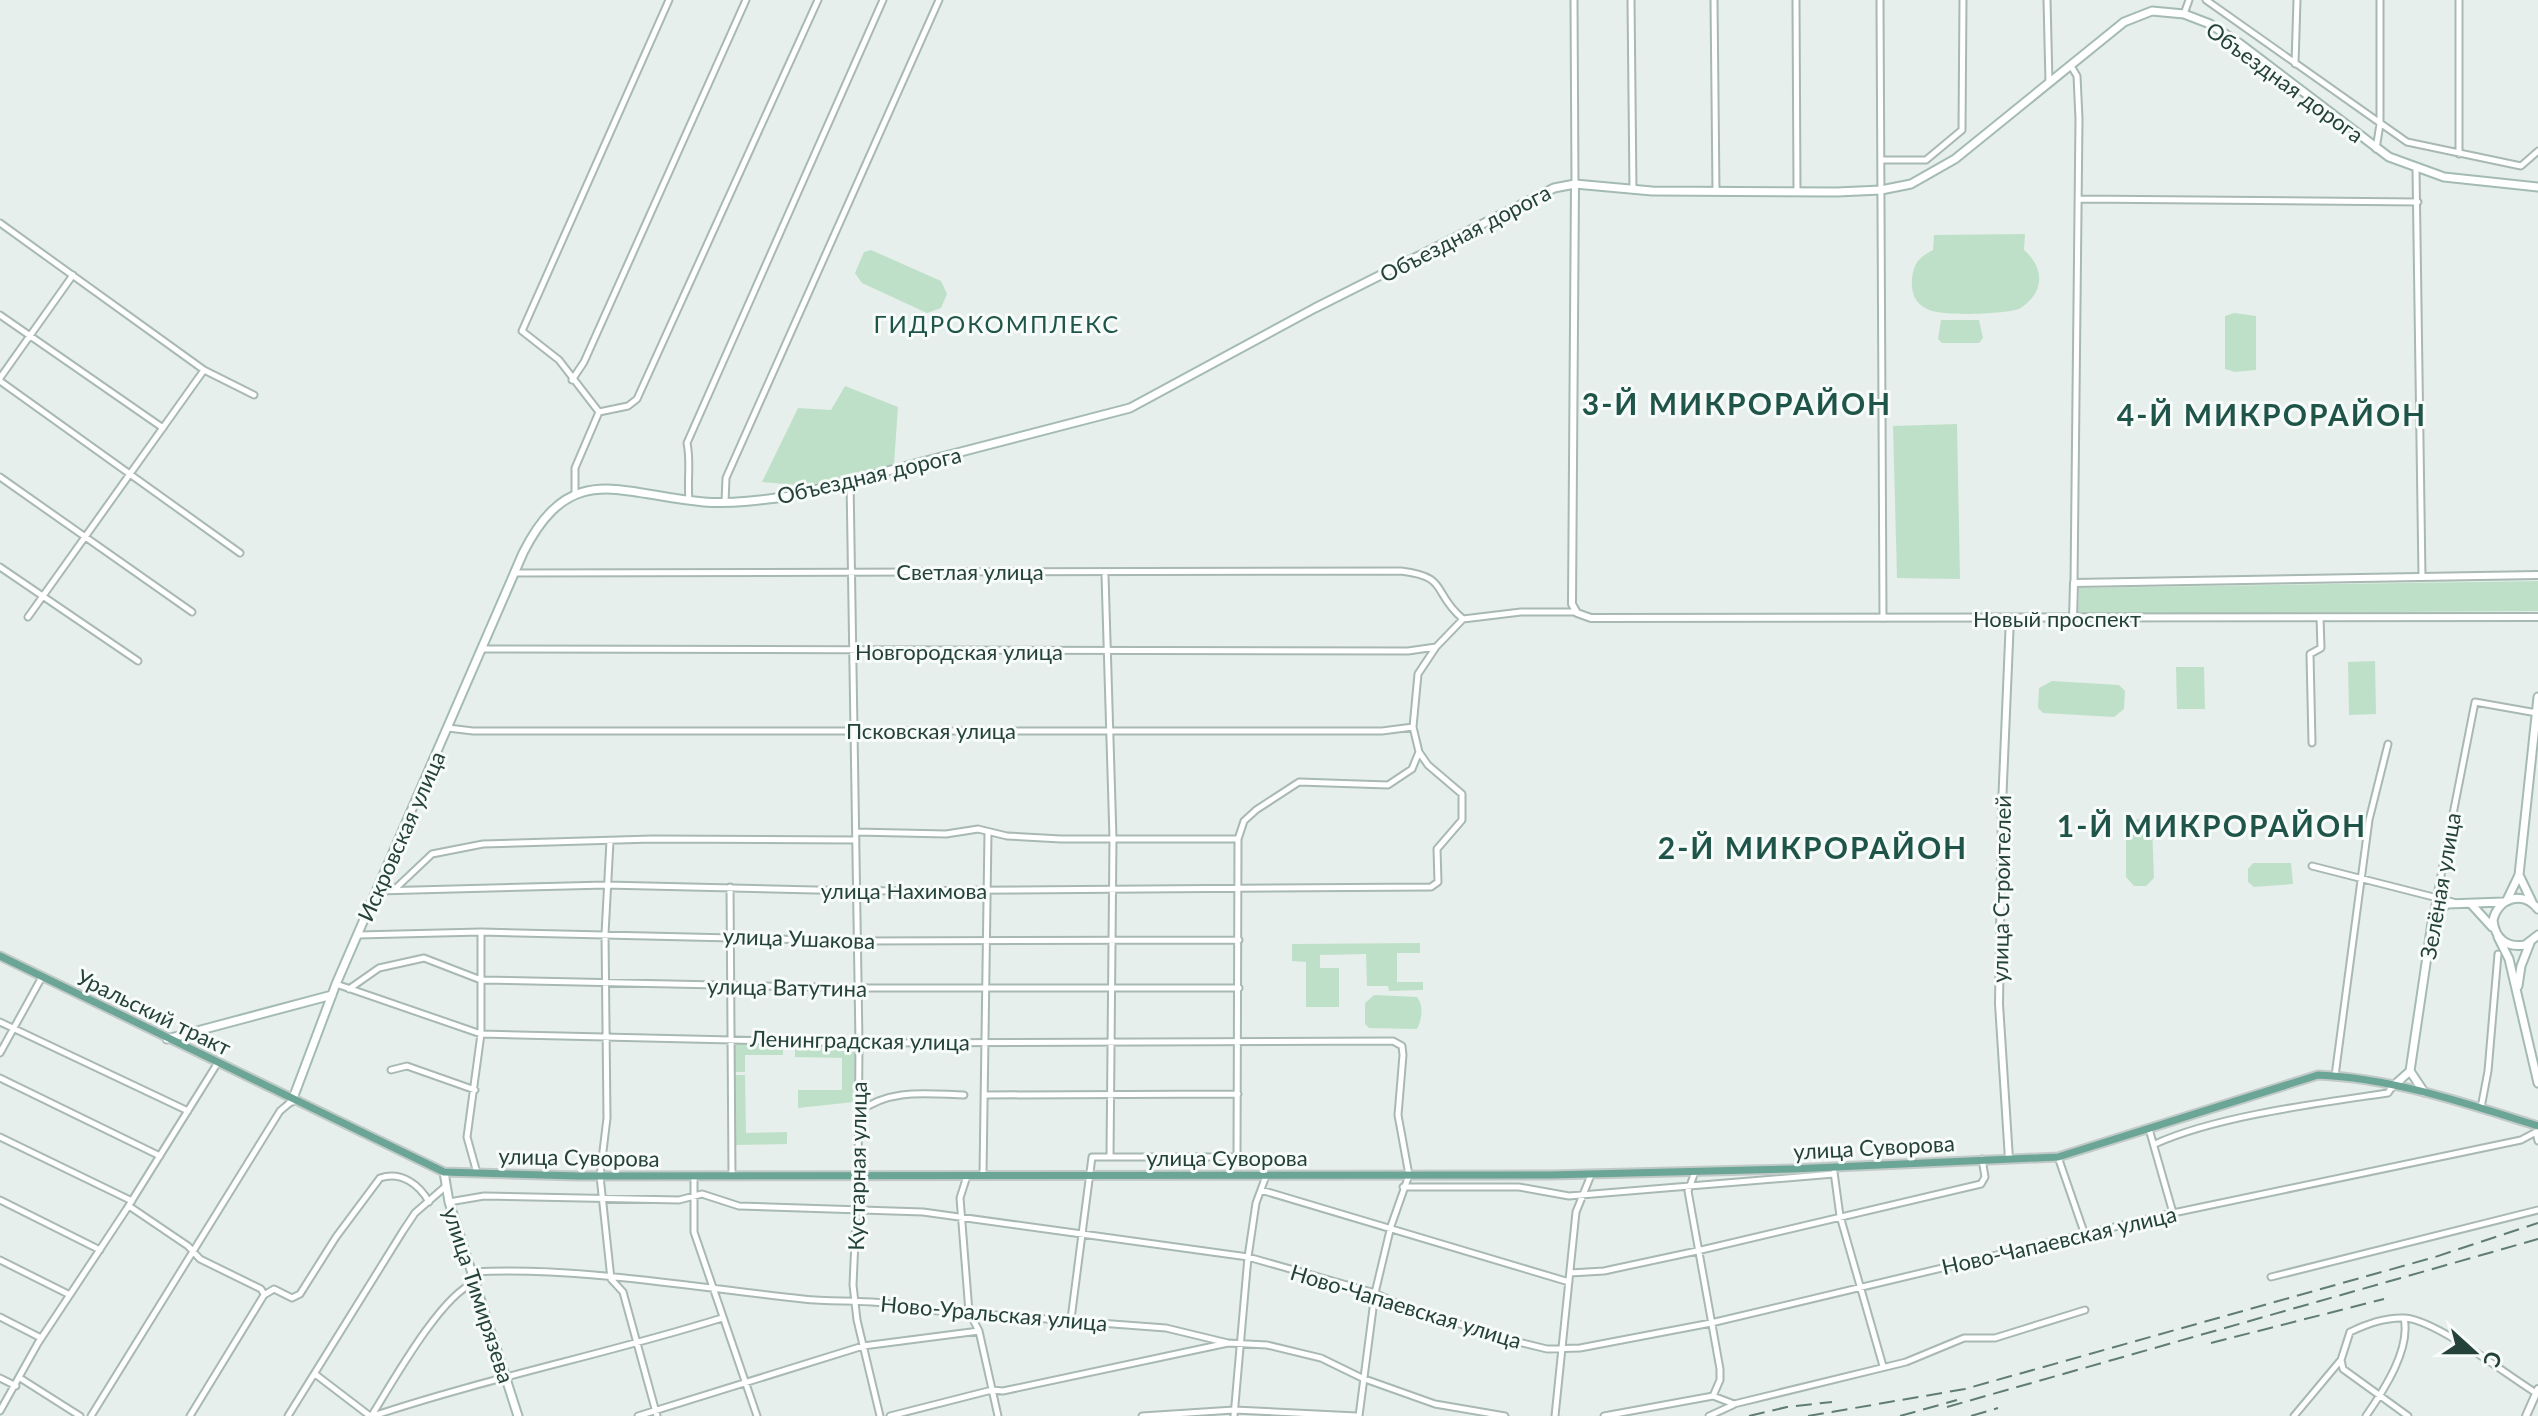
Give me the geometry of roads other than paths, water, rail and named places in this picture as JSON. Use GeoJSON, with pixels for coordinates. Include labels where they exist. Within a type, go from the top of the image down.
{"type":"FeatureCollection","features":[{"type":"Feature","properties":{"kind":"main road","name":"Объездная дорога"},"geometry":{"type":"LineString","coordinates":[[575,493],[591,488],[615,489],[725,502],[791,496],[1130,408],[1554,188],[1575,184],[1633,190],[1797,192],[1881,190],[1911,184],[1943,168],[2134,16],[2160,10],[2184,14],[2210,24],[2376,149],[2416,169],[2444,177],[2538,187]]}},
{"type":"Feature","properties":{"kind":"main road"},"geometry":{"type":"LineString","coordinates":[[513,573],[545,515],[575,493]]}},
{"type":"Feature","properties":{"kind":"main road","name":"Искровская улица"},"geometry":{"type":"LineString","coordinates":[[292,1101],[336,984],[513,573]]}},
{"type":"Feature","properties":{"kind":"main road"},"geometry":{"type":"LineString","coordinates":[[2538,697],[2519,875],[2494,915],[2497,934],[2509,959],[2538,1083]]}},
{"type":"Feature","properties":{"kind":"main road"},"geometry":{"type":"LineString","coordinates":[[2519,875],[2536,906]]}},
{"type":"Feature","properties":{"kind":"main road"},"geometry":{"type":"LineString","coordinates":[[2433,916],[2441,907],[2457,903],[2472,905],[2519,898],[2536,906]]}},
{"type":"Feature","properties":{"kind":"main road"},"geometry":{"type":"LineString","coordinates":[[2472,905],[2497,934],[2513,946],[2535,939]]}},
{"type":"Feature","properties":{"kind":"main road","name":"Зелёная улица"},"geometry":{"type":"LineString","coordinates":[[2410,1071],[2433,916]]}},
{"type":"Feature","properties":{"kind":"main road"},"geometry":{"type":"LineString","coordinates":[[2517,992],[2521,966],[2535,939]]}},
{"type":"Feature","properties":{"kind":"main road","name":"Уральский тракт"},"geometry":{"type":"LineString","coordinates":[[0,956],[292,1101],[444,1172]]}},
{"type":"Feature","properties":{"kind":"main road"},"geometry":{"type":"LineString","coordinates":[[167,1039],[332,995]]}},
{"type":"Feature","properties":{"kind":"main road"},"geometry":{"type":"LineString","coordinates":[[2392,1087],[2410,1071],[2426,1094]]}},
{"type":"Feature","properties":{"kind":"main road","name":"улица Суворова"},"geometry":{"type":"LineString","coordinates":[[444,1172],[732,1176],[1834,1171],[1982,1159],[2058,1157],[2318,1075],[2426,1094],[2481,1108],[2537,1130]]}},
{"type":"Feature","properties":{"kind":"main road","name":"улица Тимирязева"},"geometry":{"type":"LineString","coordinates":[[444,1172],[449,1202],[518,1416]]}},
{"type":"Feature","properties":{"kind":"street"},"geometry":{"type":"LineString","coordinates":[[599,412],[559,360],[522,331],[669,0]]}},
{"type":"Feature","properties":{"kind":"street"},"geometry":{"type":"LineString","coordinates":[[572,380],[584,362],[746,0]]}},
{"type":"Feature","properties":{"kind":"street"},"geometry":{"type":"LineString","coordinates":[[599,412],[628,406],[637,399],[818,0]]}},
{"type":"Feature","properties":{"kind":"street"},"geometry":{"type":"LineString","coordinates":[[689,500],[691,464],[687,443],[883,0]]}},
{"type":"Feature","properties":{"kind":"street"},"geometry":{"type":"LineString","coordinates":[[725,502],[726,478],[939,0]]}},
{"type":"Feature","properties":{"kind":"street"},"geometry":{"type":"LineString","coordinates":[[1574,0],[1572,604],[1577,613]]}},
{"type":"Feature","properties":{"kind":"street"},"geometry":{"type":"LineString","coordinates":[[1631,0],[1633,190]]}},
{"type":"Feature","properties":{"kind":"street"},"geometry":{"type":"LineString","coordinates":[[1714,0],[1716,192]]}},
{"type":"Feature","properties":{"kind":"street"},"geometry":{"type":"LineString","coordinates":[[1796,0],[1797,192]]}},
{"type":"Feature","properties":{"kind":"street"},"geometry":{"type":"LineString","coordinates":[[1880,0],[1883,618]]}},
{"type":"Feature","properties":{"kind":"street"},"geometry":{"type":"LineString","coordinates":[[1882,160],[1926,160],[1962,130],[1963,0]]}},
{"type":"Feature","properties":{"kind":"street"},"geometry":{"type":"LineString","coordinates":[[2047,0],[2049,84]]}},
{"type":"Feature","properties":{"kind":"street"},"geometry":{"type":"LineString","coordinates":[[2184,14],[2189,0]]}},
{"type":"Feature","properties":{"kind":"street"},"geometry":{"type":"LineString","coordinates":[[2206,0],[2380,124],[2418,147],[2521,166],[2538,151]]}},
{"type":"Feature","properties":{"kind":"street"},"geometry":{"type":"LineString","coordinates":[[2295,64],[2297,0]]}},
{"type":"Feature","properties":{"kind":"street"},"geometry":{"type":"LineString","coordinates":[[2376,149],[2380,124],[2380,0]]}},
{"type":"Feature","properties":{"kind":"street"},"geometry":{"type":"LineString","coordinates":[[2459,0],[2459,154]]}},
{"type":"Feature","properties":{"kind":"street"},"geometry":{"type":"LineString","coordinates":[[2071,66],[2078,84],[2080,199],[2076,219],[2073,619]]}},
{"type":"Feature","properties":{"kind":"street"},"geometry":{"type":"LineString","coordinates":[[2416,169],[2422,577]]}},
{"type":"Feature","properties":{"kind":"street"},"geometry":{"type":"LineString","coordinates":[[2080,199],[2418,202]]}},
{"type":"Feature","properties":{"kind":"street"},"geometry":{"type":"LineString","coordinates":[[0,223],[204,370],[254,395]]}},
{"type":"Feature","properties":{"kind":"street"},"geometry":{"type":"LineString","coordinates":[[73,275],[0,379],[240,553]]}},
{"type":"Feature","properties":{"kind":"street"},"geometry":{"type":"LineString","coordinates":[[0,315],[163,428]]}},
{"type":"Feature","properties":{"kind":"street"},"geometry":{"type":"LineString","coordinates":[[28,617],[204,370]]}},
{"type":"Feature","properties":{"kind":"street"},"geometry":{"type":"LineString","coordinates":[[575,493],[575,468],[599,412]]}},
{"type":"Feature","properties":{"kind":"street"},"geometry":{"type":"LineString","coordinates":[[0,477],[192,612]]}},
{"type":"Feature","properties":{"kind":"street","name":"Кустарная улица"},"geometry":{"type":"LineString","coordinates":[[850,480],[859,941],[855,1302],[880,1416]]}},
{"type":"Feature","properties":{"kind":"street"},"geometry":{"type":"LineString","coordinates":[[0,567],[138,661]]}},
{"type":"Feature","properties":{"kind":"street","name":"Светлая улица"},"geometry":{"type":"LineString","coordinates":[[513,573],[1076,570],[1105,575],[1386,571],[1426,574],[1434,579],[1450,608],[1463,619]]}},
{"type":"Feature","properties":{"kind":"street"},"geometry":{"type":"LineString","coordinates":[[1105,575],[1114,890],[1110,1156]]}},
{"type":"Feature","properties":{"kind":"street"},"geometry":{"type":"LineString","coordinates":[[2074,583],[2538,575]]}},
{"type":"Feature","properties":{"kind":"street"},"geometry":{"type":"LineString","coordinates":[[1071,1319],[1085,1235],[1092,1157],[1237,1157],[1238,839],[1244,821],[1299,782],[1388,785],[1412,769],[1419,752],[1413,727],[1418,674],[1436,647],[1463,619],[1521,612],[1577,613]]}},
{"type":"Feature","properties":{"kind":"street","name":"Новый проспект"},"geometry":{"type":"LineString","coordinates":[[1577,613],[1591,618],[2538,617]]}},
{"type":"Feature","properties":{"kind":"street"},"geometry":{"type":"LineString","coordinates":[[2312,743],[2307,674],[2310,654],[2321,648],[2320,617]]}},
{"type":"Feature","properties":{"kind":"street","name":"улица Строителей"},"geometry":{"type":"LineString","coordinates":[[2009,1159],[1999,1004],[2002,806],[2010,618]]}},
{"type":"Feature","properties":{"kind":"street","name":"Новгородская улица"},"geometry":{"type":"LineString","coordinates":[[482,649],[1107,652],[1408,651],[1436,647]]}},
{"type":"Feature","properties":{"kind":"street","name":"Зелёная улица"},"geometry":{"type":"LineString","coordinates":[[2433,916],[2475,702],[2537,713]]}},
{"type":"Feature","properties":{"kind":"street","name":"Псковская улица"},"geometry":{"type":"LineString","coordinates":[[448,728],[488,731],[1382,731],[1413,727]]}},
{"type":"Feature","properties":{"kind":"street"},"geometry":{"type":"LineString","coordinates":[[2335,1076],[2369,820],[2388,744]]}},
{"type":"Feature","properties":{"kind":"street","name":"улица Нахимова"},"geometry":{"type":"LineString","coordinates":[[377,891],[606,885],[858,891],[1431,887],[1438,882],[1437,849],[1462,820],[1462,794],[1428,765],[1419,752]]}},
{"type":"Feature","properties":{"kind":"street"},"geometry":{"type":"LineString","coordinates":[[856,832],[988,832],[1061,839],[1238,839]]}},
{"type":"Feature","properties":{"kind":"street"},"geometry":{"type":"LineString","coordinates":[[983,1175],[988,832]]}},
{"type":"Feature","properties":{"kind":"street"},"geometry":{"type":"LineString","coordinates":[[395,889],[432,854],[483,844],[856,840]]}},
{"type":"Feature","properties":{"kind":"street"},"geometry":{"type":"LineString","coordinates":[[610,841],[605,934],[607,1118],[600,1176],[611,1279],[623,1292],[656,1414]]}},
{"type":"Feature","properties":{"kind":"street"},"geometry":{"type":"LineString","coordinates":[[2312,866],[2361,876],[2457,903]]}},
{"type":"Feature","properties":{"kind":"street"},"geometry":{"type":"LineString","coordinates":[[730,887],[732,1176]]}},
{"type":"Feature","properties":{"kind":"street"},"geometry":{"type":"LineString","coordinates":[[477,1173],[467,1137],[481,1034],[481,932]]}},
{"type":"Feature","properties":{"kind":"street","name":"улица Ушакова"},"geometry":{"type":"LineString","coordinates":[[358,935],[481,932],[859,941],[1239,940]]}},
{"type":"Feature","properties":{"kind":"street"},"geometry":{"type":"LineString","coordinates":[[2481,1108],[2488,1071],[2498,954]]}},
{"type":"Feature","properties":{"kind":"street","name":"улица Ватутина"},"geometry":{"type":"LineString","coordinates":[[348,990],[379,968],[424,958],[481,980],[858,988],[1239,988]]}},
{"type":"Feature","properties":{"kind":"street"},"geometry":{"type":"LineString","coordinates":[[0,1053],[42,977]]}},
{"type":"Feature","properties":{"kind":"street","name":"Ленинградская улица"},"geometry":{"type":"LineString","coordinates":[[336,984],[481,1034],[859,1043],[1393,1041],[1402,1046],[1398,1115],[1409,1175]]}},
{"type":"Feature","properties":{"kind":"street"},"geometry":{"type":"LineString","coordinates":[[0,1022],[188,1111]]}},
{"type":"Feature","properties":{"kind":"street"},"geometry":{"type":"LineString","coordinates":[[0,1411],[41,1338],[130,1204],[217,1064]]}},
{"type":"Feature","properties":{"kind":"street"},"geometry":{"type":"LineString","coordinates":[[391,1070],[407,1066],[475,1090]]}},
{"type":"Feature","properties":{"kind":"street"},"geometry":{"type":"LineString","coordinates":[[0,1078],[160,1156]]}},
{"type":"Feature","properties":{"kind":"street"},"geometry":{"type":"LineString","coordinates":[[2155,1144],[2178,1134],[2388,1093],[2392,1087]]}},
{"type":"Feature","properties":{"kind":"street"},"geometry":{"type":"LineString","coordinates":[[985,1095],[1238,1094]]}},
{"type":"Feature","properties":{"kind":"street"},"geometry":{"type":"LineString","coordinates":[[859,1113],[873,1101],[892,1095],[964,1095]]}},
{"type":"Feature","properties":{"kind":"street"},"geometry":{"type":"LineString","coordinates":[[91,1416],[195,1253],[280,1111],[292,1101]]}},
{"type":"Feature","properties":{"kind":"street"},"geometry":{"type":"LineString","coordinates":[[2149,1129],[2173,1213]]}},
{"type":"Feature","properties":{"kind":"street"},"geometry":{"type":"LineString","coordinates":[[2537,1130],[2538,1141]]}},
{"type":"Feature","properties":{"kind":"street","name":"Ново-Чапаевская улица"},"geometry":{"type":"LineString","coordinates":[[449,1202],[484,1196],[679,1200],[694,1194],[739,1206],[857,1208],[962,1218],[1248,1257],[1375,1293],[1400,1305],[1510,1340],[1580,1348],[1711,1323],[2173,1213],[2521,1140],[2537,1130]]}},
{"type":"Feature","properties":{"kind":"street"},"geometry":{"type":"LineString","coordinates":[[0,1137],[130,1204],[195,1253],[261,1289],[264,1295]]}},
{"type":"Feature","properties":{"kind":"street"},"geometry":{"type":"LineString","coordinates":[[2058,1157],[2085,1235]]}},
{"type":"Feature","properties":{"kind":"street"},"geometry":{"type":"LineString","coordinates":[[1570,1273],[1604,1271],[1697,1251],[1981,1184],[1985,1177],[1982,1159]]}},
{"type":"Feature","properties":{"kind":"street"},"geometry":{"type":"LineString","coordinates":[[1403,1187],[1519,1187],[1569,1196],[1834,1171],[1840,1216],[1883,1366]]}},
{"type":"Feature","properties":{"kind":"street"},"geometry":{"type":"LineString","coordinates":[[1695,1172],[1688,1191],[1720,1369],[1720,1380],[1713,1396]]}},
{"type":"Feature","properties":{"kind":"street"},"geometry":{"type":"LineString","coordinates":[[1555,1416],[1576,1212],[1591,1174]]}},
{"type":"Feature","properties":{"kind":"street"},"geometry":{"type":"LineString","coordinates":[[190,1416],[264,1295],[274,1289],[292,1298],[300,1294],[336,1237],[380,1178],[388,1175],[415,1183],[429,1202]]}},
{"type":"Feature","properties":{"kind":"street"},"geometry":{"type":"LineString","coordinates":[[968,1175],[960,1198],[969,1312],[979,1331],[998,1416]]}},
{"type":"Feature","properties":{"kind":"street"},"geometry":{"type":"LineString","coordinates":[[1234,1413],[1248,1257],[1266,1175]]}},
{"type":"Feature","properties":{"kind":"street"},"geometry":{"type":"LineString","coordinates":[[1142,1416],[1234,1413],[1358,1416],[1375,1293],[1391,1226],[1409,1175]]}},
{"type":"Feature","properties":{"kind":"street"},"geometry":{"type":"LineString","coordinates":[[694,1176],[694,1232],[757,1416]]}},
{"type":"Feature","properties":{"kind":"street"},"geometry":{"type":"LineString","coordinates":[[288,1416],[403,1231],[446,1186]]}},
{"type":"Feature","properties":{"kind":"street"},"geometry":{"type":"LineString","coordinates":[[1261,1190],[1391,1226],[1569,1282]]}},
{"type":"Feature","properties":{"kind":"street"},"geometry":{"type":"LineString","coordinates":[[0,1200],[100,1250]]}},
{"type":"Feature","properties":{"kind":"street"},"geometry":{"type":"LineString","coordinates":[[2271,1277],[2538,1210]]}},
{"type":"Feature","properties":{"kind":"street"},"geometry":{"type":"LineString","coordinates":[[0,1260],[70,1295]]}},
{"type":"Feature","properties":{"kind":"street","name":"Ново-Уральская улица"},"geometry":{"type":"LineString","coordinates":[[471,1272],[611,1279],[1166,1328],[1212,1336],[1228,1343],[1267,1345],[1321,1358],[1362,1378],[1435,1404],[1505,1416]]}},
{"type":"Feature","properties":{"kind":"street"},"geometry":{"type":"LineString","coordinates":[[371,1416],[430,1327],[461,1288],[474,1283]]}},
{"type":"Feature","properties":{"kind":"street"},"geometry":{"type":"LineString","coordinates":[[1709,1416],[1734,1404],[1923,1356],[1953,1341],[1995,1338],[2085,1310]]}},
{"type":"Feature","properties":{"kind":"street"},"geometry":{"type":"LineString","coordinates":[[0,1317],[41,1338]]}},
{"type":"Feature","properties":{"kind":"street"},"geometry":{"type":"LineString","coordinates":[[371,1416],[432,1395],[506,1379],[722,1318]]}},
{"type":"Feature","properties":{"kind":"street"},"geometry":{"type":"LineString","coordinates":[[2366,1416],[2380,1395],[2408,1333],[2404,1318]]}},
{"type":"Feature","properties":{"kind":"street"},"geometry":{"type":"LineString","coordinates":[[2294,1416],[2341,1360],[2350,1332],[2382,1320],[2404,1318],[2436,1330],[2537,1391],[2526,1416]]}},
{"type":"Feature","properties":{"kind":"street"},"geometry":{"type":"LineString","coordinates":[[638,1416],[656,1414],[863,1346],[979,1331]]}},
{"type":"Feature","properties":{"kind":"street"},"geometry":{"type":"LineString","coordinates":[[890,1416],[992,1390],[1003,1391],[1228,1343]]}},
{"type":"Feature","properties":{"kind":"street"},"geometry":{"type":"LineString","coordinates":[[2341,1360],[2343,1369],[2408,1416]]}},
{"type":"Feature","properties":{"kind":"street"},"geometry":{"type":"LineString","coordinates":[[315,1374],[371,1416]]}},
{"type":"Feature","properties":{"kind":"street"},"geometry":{"type":"LineString","coordinates":[[0,1378],[16,1386]]}},
{"type":"Feature","properties":{"kind":"street"},"geometry":{"type":"LineString","coordinates":[[20,1378],[80,1416]]}},
{"type":"Feature","properties":{"kind":"street"},"geometry":{"type":"LineString","coordinates":[[1604,1416],[1713,1396],[1734,1404]]}},
{"type":"Feature","properties":{"kind":"railway"},"geometry":{"type":"LineString","coordinates":[[1808,1416],[1965,1389],[2435,1257],[2538,1223]]}},
{"type":"Feature","properties":{"kind":"railway"},"geometry":{"type":"LineString","coordinates":[[1947,1407],[2538,1239]]}},
{"type":"Feature","properties":{"kind":"railway"},"geometry":{"type":"LineString","coordinates":[[2211,1343],[2384,1299]]}},
{"type":"Feature","properties":{"kind":"railway"},"geometry":{"type":"LineString","coordinates":[[1900,1416],[1957,1400]]}},
{"type":"Feature","properties":{"kind":"railway"},"geometry":{"type":"LineString","coordinates":[[1749,1416],[1787,1407],[1832,1402]]}},
{"type":"Feature","properties":{"kind":"railway"},"geometry":{"type":"LineString","coordinates":[[1971,1416],[1998,1408]]}},
{"type":"Feature","properties":{"kind":"district","name":"ГИДРОКОМПЛЕКС"},"geometry":{"type":"Point","coordinates":[997,323]}},
{"type":"Feature","properties":{"kind":"district","name":"3-Й МИКРОРАЙОН"},"geometry":{"type":"Point","coordinates":[1737,403]}},
{"type":"Feature","properties":{"kind":"district","name":"4-Й МИКРОРАЙОН"},"geometry":{"type":"Point","coordinates":[2272,414]}},
{"type":"Feature","properties":{"kind":"district","name":"1-Й МИКРОРАЙОН"},"geometry":{"type":"Point","coordinates":[2212,825]}},
{"type":"Feature","properties":{"kind":"district","name":"2-Й МИКРОРАЙОН"},"geometry":{"type":"Point","coordinates":[1813,847]}}]}
